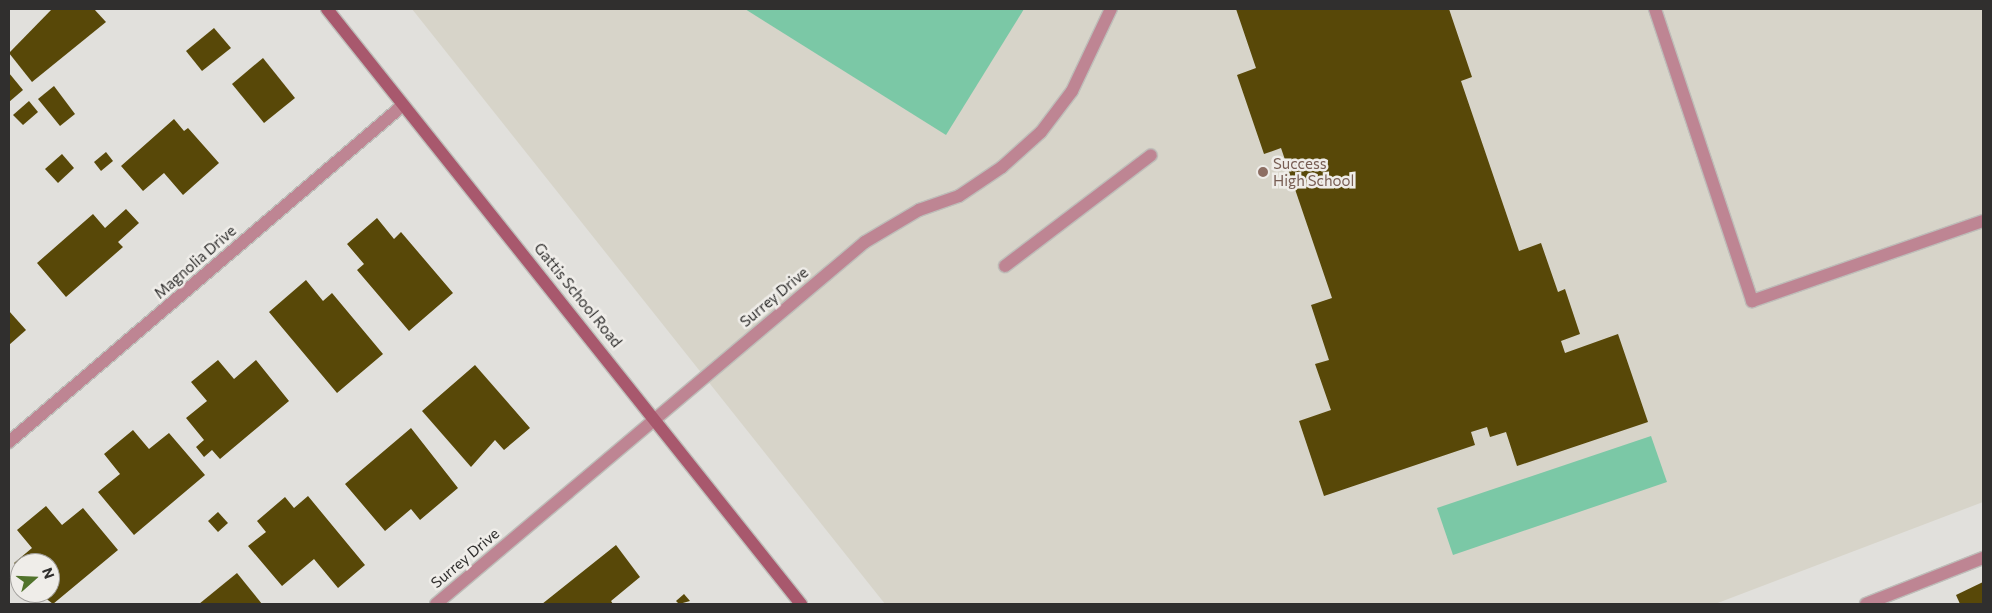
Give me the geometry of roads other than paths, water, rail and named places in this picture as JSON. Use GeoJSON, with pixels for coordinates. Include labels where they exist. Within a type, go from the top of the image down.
{"type":"FeatureCollection","features":[{"type":"Feature","properties":{"kind":"main road","name":"Gattis School Road"},"geometry":{"type":"LineString","coordinates":[[327,9],[402,106],[656,417],[801,604]]}},
{"type":"Feature","properties":{"kind":"street","name":"Surrey Drive"},"geometry":{"type":"LineString","coordinates":[[436,604],[865,242],[919,210],[959,196],[1035,138],[1072,91],[1111,9]]}},
{"type":"Feature","properties":{"kind":"street"},"geometry":{"type":"LineString","coordinates":[[1655,9],[1752,301],[1983,221]]}},
{"type":"Feature","properties":{"kind":"street","name":"Magnolia Drive"},"geometry":{"type":"LineString","coordinates":[[9,442],[402,106]]}},
{"type":"Feature","properties":{"kind":"street"},"geometry":{"type":"LineString","coordinates":[[1006,266],[1150,155]]}},
{"type":"Feature","properties":{"kind":"street"},"geometry":{"type":"LineString","coordinates":[[1866,604],[1983,558]]}},
{"type":"Feature","properties":{"kind":"place","name":"Success High School"},"geometry":{"type":"Point","coordinates":[1263,172]}}]}
